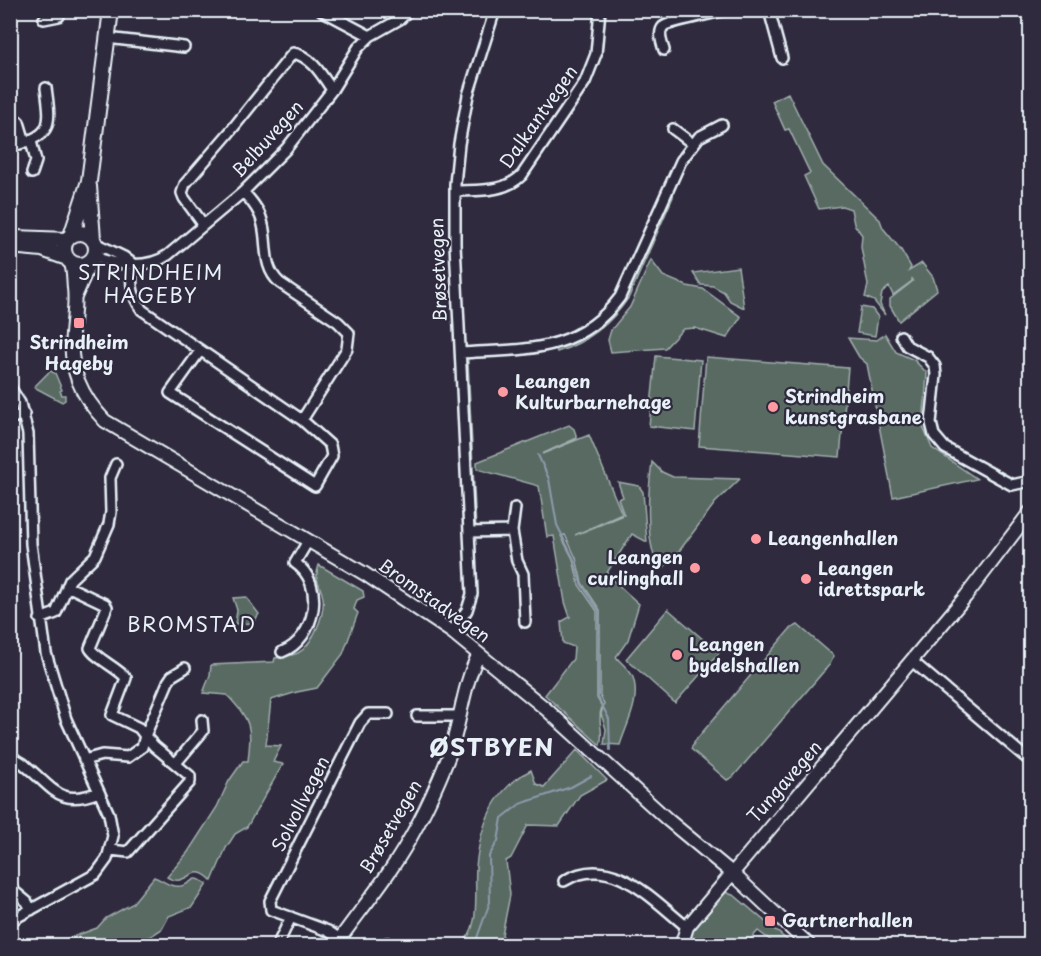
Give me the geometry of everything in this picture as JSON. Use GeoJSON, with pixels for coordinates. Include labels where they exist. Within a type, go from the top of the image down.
{"type":"FeatureCollection","features":[{"type":"Feature","properties":{"kind":"main road","name":"Bromstadvegen"},"geometry":{"type":"LineString","coordinates":[[93,250],[89,181],[111,10]]}},
{"type":"Feature","properties":{"kind":"main road","name":"Bromstadvegen"},"geometry":{"type":"LineString","coordinates":[[69,238],[89,181]]}},
{"type":"Feature","properties":{"kind":"main road"},"geometry":{"type":"LineString","coordinates":[[10,237],[69,238],[80,233],[93,250],[80,265],[42,249],[10,246]]}},
{"type":"Feature","properties":{"kind":"main road"},"geometry":{"type":"LineString","coordinates":[[68,259],[64,249],[69,238]]}},
{"type":"Feature","properties":{"kind":"street"},"geometry":{"type":"LineString","coordinates":[[321,10],[370,36]]}},
{"type":"Feature","properties":{"kind":"street","name":"Belbuvegen"},"geometry":{"type":"LineString","coordinates":[[93,250],[123,264],[149,264],[162,259],[243,192],[286,149],[332,90],[351,57],[370,36],[400,19],[409,10]]}},
{"type":"Feature","properties":{"kind":"street","name":"Brøsetvegen"},"geometry":{"type":"LineString","coordinates":[[452,632],[467,609],[472,594],[454,238],[455,191],[459,144],[468,95],[495,10]]}},
{"type":"Feature","properties":{"kind":"street","name":"Dalkantvegen"},"geometry":{"type":"LineString","coordinates":[[455,191],[504,188],[516,181],[522,174],[590,72],[598,43],[600,10]]}},
{"type":"Feature","properties":{"kind":"street"},"geometry":{"type":"LineString","coordinates":[[664,50],[661,30],[663,26],[671,22],[702,17],[724,10]]}},
{"type":"Feature","properties":{"kind":"street"},"geometry":{"type":"LineString","coordinates":[[769,10],[782,58]]}},
{"type":"Feature","properties":{"kind":"street"},"geometry":{"type":"LineString","coordinates":[[44,19],[59,17]]}},
{"type":"Feature","properties":{"kind":"street"},"geometry":{"type":"LineString","coordinates":[[107,38],[184,46]]}},
{"type":"Feature","properties":{"kind":"street"},"geometry":{"type":"LineString","coordinates":[[203,224],[184,198],[182,193],[185,184],[293,53],[313,64],[332,90]]}},
{"type":"Feature","properties":{"kind":"street"},"geometry":{"type":"LineString","coordinates":[[10,147],[28,142],[43,132],[49,123],[46,88]]}},
{"type":"Feature","properties":{"kind":"street"},"geometry":{"type":"LineString","coordinates":[[10,115],[19,122],[36,161],[32,173]]}},
{"type":"Feature","properties":{"kind":"street"},"geometry":{"type":"LineString","coordinates":[[461,353],[539,349],[567,341],[595,324],[620,297],[681,161],[699,137],[722,125]]}},
{"type":"Feature","properties":{"kind":"street"},"geometry":{"type":"LineString","coordinates":[[673,129],[693,144]]}},
{"type":"Feature","properties":{"kind":"street"},"geometry":{"type":"LineString","coordinates":[[243,192],[259,213],[264,225],[267,260],[272,275],[280,283],[338,322],[349,333],[347,349],[302,420]]}},
{"type":"Feature","properties":{"kind":"street","name":"Bromstadvegen"},"geometry":{"type":"LineString","coordinates":[[75,297],[93,250]]}},
{"type":"Feature","properties":{"kind":"street","name":"Bromstadvegen"},"geometry":{"type":"LineString","coordinates":[[68,259],[73,271],[75,297],[71,359],[76,378],[92,408],[105,421],[365,574],[452,632],[546,710],[668,820],[732,873],[810,945]]}},
{"type":"Feature","properties":{"kind":"street"},"geometry":{"type":"LineString","coordinates":[[133,264],[132,291],[142,310],[302,420],[330,445],[332,456],[315,486],[170,393],[200,351]]}},
{"type":"Feature","properties":{"kind":"street"},"geometry":{"type":"LineString","coordinates":[[901,336],[907,346],[928,357],[935,366],[931,423],[939,442],[945,448],[1012,486],[1030,481]]}},
{"type":"Feature","properties":{"kind":"street"},"geometry":{"type":"LineString","coordinates":[[10,387],[24,414],[28,434],[31,544],[46,653],[58,698],[111,822],[113,836],[107,859],[96,874],[10,921]]}},
{"type":"Feature","properties":{"kind":"street"},"geometry":{"type":"LineString","coordinates":[[10,419],[24,414]]}},
{"type":"Feature","properties":{"kind":"street"},"geometry":{"type":"LineString","coordinates":[[40,619],[56,613],[67,585],[94,556],[109,524],[110,478],[116,464]]}},
{"type":"Feature","properties":{"kind":"street"},"geometry":{"type":"LineString","coordinates":[[515,508],[512,531],[523,574],[525,622]]}},
{"type":"Feature","properties":{"kind":"street","name":"Tungavegen"},"geometry":{"type":"LineString","coordinates":[[681,945],[687,927],[966,596],[1030,512]]}},
{"type":"Feature","properties":{"kind":"street"},"geometry":{"type":"LineString","coordinates":[[469,532],[512,531]]}},
{"type":"Feature","properties":{"kind":"street"},"geometry":{"type":"LineString","coordinates":[[282,652],[290,649],[299,641],[313,611],[315,599],[306,573],[295,562],[308,541]]}},
{"type":"Feature","properties":{"kind":"street"},"geometry":{"type":"LineString","coordinates":[[67,585],[106,605],[107,610],[91,644],[91,650],[126,678],[112,715],[139,728],[190,776],[190,782],[128,852],[111,850]]}},
{"type":"Feature","properties":{"kind":"street","name":"Brøsetvegen"},"geometry":{"type":"LineString","coordinates":[[337,942],[390,870],[415,828],[446,763],[468,683],[484,658]]}},
{"type":"Feature","properties":{"kind":"street"},"geometry":{"type":"LineString","coordinates":[[912,661],[1030,761]]}},
{"type":"Feature","properties":{"kind":"street"},"geometry":{"type":"LineString","coordinates":[[84,760],[102,755],[128,757],[142,747],[168,682],[172,676],[186,668]]}},
{"type":"Feature","properties":{"kind":"street","name":"Solvollvegen"},"geometry":{"type":"LineString","coordinates":[[337,942],[328,931],[271,910],[270,901],[360,723],[368,714],[388,714]]}},
{"type":"Feature","properties":{"kind":"street"},"geometry":{"type":"LineString","coordinates":[[417,716],[460,716]]}},
{"type":"Feature","properties":{"kind":"street"},"geometry":{"type":"LineString","coordinates":[[176,763],[203,731],[202,720]]}},
{"type":"Feature","properties":{"kind":"street"},"geometry":{"type":"LineString","coordinates":[[10,758],[21,761],[64,797],[76,799],[99,792]]}},
{"type":"Feature","properties":{"kind":"street"},"geometry":{"type":"LineString","coordinates":[[564,881],[587,871],[611,873],[627,881],[687,927]]}},
{"type":"Feature","properties":{"kind":"street"},"geometry":{"type":"LineString","coordinates":[[10,888],[27,902],[31,910]]}},
{"type":"Feature","properties":{"kind":"street"},"geometry":{"type":"LineString","coordinates":[[277,945],[291,917]]}},
{"type":"Feature","properties":{"kind":"green space"},"geometry":{"type":"Polygon","coordinates":[[[788,93],[823,165],[880,220],[883,228],[911,267],[909,271],[922,263],[933,277],[937,290],[899,321],[890,306],[890,299],[913,281],[912,278],[912,281],[893,295],[889,287],[882,293],[880,304],[885,315],[874,301],[865,297],[868,285],[861,247],[862,235],[854,224],[851,209],[842,206],[819,209],[804,176],[810,173],[789,129],[785,130],[772,101],[788,93]]]}},
{"type":"Feature","properties":{"kind":"green space"},"geometry":{"type":"Polygon","coordinates":[[[674,187],[673,197],[629,297],[622,307],[598,331],[579,343],[557,352],[556,349],[594,329],[623,298],[674,187]]]}},
{"type":"Feature","properties":{"kind":"green space"},"geometry":{"type":"Polygon","coordinates":[[[651,260],[663,276],[687,286],[703,289],[741,317],[727,338],[695,328],[683,329],[665,348],[611,352],[608,340],[611,330],[630,307],[651,260]]]}},
{"type":"Feature","properties":{"kind":"green space"},"geometry":{"type":"Polygon","coordinates":[[[738,267],[744,308],[730,301],[724,292],[713,286],[701,285],[693,273],[738,267]]]}},
{"type":"Feature","properties":{"kind":"green space"},"geometry":{"type":"Polygon","coordinates":[[[861,307],[872,309],[878,317],[875,336],[857,333],[861,307]]]}},
{"type":"Feature","properties":{"kind":"green space"},"geometry":{"type":"Polygon","coordinates":[[[885,334],[896,352],[914,360],[927,373],[923,427],[932,448],[977,479],[893,497],[867,364],[859,357],[848,338],[877,340],[885,334]]]}},
{"type":"Feature","properties":{"kind":"green space"},"geometry":{"type":"Polygon","coordinates":[[[656,356],[701,360],[695,431],[649,426],[656,356]]]}},
{"type":"Feature","properties":{"kind":"green space","name":"Strindheim kunstgrasbane"},"geometry":{"type":"Polygon","coordinates":[[[706,357],[848,368],[840,457],[699,446],[706,357]]]}},
{"type":"Feature","properties":{"kind":"green space"},"geometry":{"type":"Polygon","coordinates":[[[468,361],[476,530],[473,526],[464,368],[468,361]]]}},
{"type":"Feature","properties":{"kind":"green space"},"geometry":{"type":"Polygon","coordinates":[[[50,371],[55,373],[62,390],[60,391],[62,395],[65,395],[65,400],[62,402],[34,387],[50,371]]]}},
{"type":"Feature","properties":{"kind":"green space"},"geometry":{"type":"Polygon","coordinates":[[[569,425],[574,429],[577,438],[542,454],[589,435],[622,514],[575,535],[624,515],[618,499],[623,497],[618,482],[639,486],[643,492],[647,542],[632,534],[606,574],[639,604],[628,640],[616,657],[629,670],[635,684],[632,710],[620,745],[604,744],[606,729],[601,714],[604,704],[600,696],[600,610],[582,583],[576,558],[565,535],[561,536],[573,559],[579,585],[597,611],[597,698],[602,707],[600,712],[602,735],[600,745],[545,695],[573,659],[574,647],[563,643],[561,622],[570,617],[565,602],[554,536],[547,537],[539,486],[477,469],[477,462],[569,425]]]}},
{"type":"Feature","properties":{"kind":"green space"},"geometry":{"type":"Polygon","coordinates":[[[652,462],[662,472],[673,477],[740,479],[715,503],[677,554],[661,570],[652,548],[650,533],[649,488],[652,462]]]}},
{"type":"Feature","properties":{"kind":"green space"},"geometry":{"type":"Polygon","coordinates":[[[319,565],[363,591],[364,597],[357,600],[354,609],[358,613],[343,654],[317,688],[271,700],[266,745],[281,746],[273,762],[283,764],[247,827],[235,834],[226,848],[212,881],[199,873],[180,880],[167,877],[188,852],[217,807],[229,781],[243,761],[248,761],[249,731],[241,711],[227,695],[203,693],[211,665],[274,662],[275,658],[295,654],[303,649],[313,636],[322,612],[323,598],[317,575],[319,565]]]}},
{"type":"Feature","properties":{"kind":"green space"},"geometry":{"type":"Polygon","coordinates":[[[246,597],[259,614],[253,623],[235,624],[237,610],[233,598],[246,597]]]}},
{"type":"Feature","properties":{"kind":"green space"},"geometry":{"type":"Polygon","coordinates":[[[668,609],[719,653],[675,703],[626,659],[668,609]]]}},
{"type":"Feature","properties":{"kind":"green space"},"geometry":{"type":"Polygon","coordinates":[[[798,625],[834,656],[830,664],[733,777],[727,780],[691,749],[695,741],[790,629],[798,625]]]}},
{"type":"Feature","properties":{"kind":"green space"},"geometry":{"type":"Polygon","coordinates":[[[577,750],[607,780],[580,795],[559,826],[528,825],[511,858],[506,861],[510,895],[502,935],[508,942],[506,945],[460,945],[472,930],[476,909],[478,852],[485,823],[498,798],[507,787],[531,770],[536,784],[544,787],[577,750]]]}},
{"type":"Feature","properties":{"kind":"green space"},"geometry":{"type":"Polygon","coordinates":[[[154,877],[173,886],[185,885],[195,879],[207,884],[192,907],[169,916],[162,929],[140,945],[50,945],[97,928],[106,918],[132,904],[154,877]]]}},
{"type":"Feature","properties":{"kind":"green space"},"geometry":{"type":"Polygon","coordinates":[[[725,892],[735,896],[793,945],[777,945],[758,931],[745,945],[685,946],[691,930],[701,916],[725,892]]]}},
{"type":"Feature","properties":{"kind":"waterway"},"geometry":{"type":"LineString","coordinates":[[538,455],[549,479],[557,525],[574,559],[581,584],[599,611],[598,697],[609,719],[610,750]]}},
{"type":"Feature","properties":{"kind":"waterway"},"geometry":{"type":"LineString","coordinates":[[474,946],[490,902],[489,856],[498,841],[502,818],[520,804],[571,787],[591,776]]}},
{"type":"Feature","properties":{"kind":"place","name":"Strindheim Hageby"},"geometry":{"type":"Point","coordinates":[79,323]}},
{"type":"Feature","properties":{"kind":"place","name":"Leangen Kulturbarnehage"},"geometry":{"type":"Point","coordinates":[503,392]}},
{"type":"Feature","properties":{"kind":"place","name":"Strindheim kunstgrasbane"},"geometry":{"type":"Point","coordinates":[773,407]}},
{"type":"Feature","properties":{"kind":"place","name":"Leangenhallen"},"geometry":{"type":"Point","coordinates":[756,539]}},
{"type":"Feature","properties":{"kind":"place","name":"Leangen curlinghall"},"geometry":{"type":"Point","coordinates":[695,568]}},
{"type":"Feature","properties":{"kind":"place","name":"Leangen idrettspark"},"geometry":{"type":"Point","coordinates":[806,579]}},
{"type":"Feature","properties":{"kind":"place","name":"Leangen bydelshallen"},"geometry":{"type":"Point","coordinates":[677,655]}},
{"type":"Feature","properties":{"kind":"place","name":"Gartnerhallen"},"geometry":{"type":"Point","coordinates":[770,921]}},
{"type":"Feature","properties":{"kind":"district","name":"STRINDHEIM HAGEBY"},"geometry":{"type":"Point","coordinates":[151,284]}},
{"type":"Feature","properties":{"kind":"district","name":"BROMSTAD"},"geometry":{"type":"Point","coordinates":[192,625]}},
{"type":"Feature","properties":{"kind":"district","name":"ØSTBYEN"},"geometry":{"type":"Point","coordinates":[492,748]}}]}
